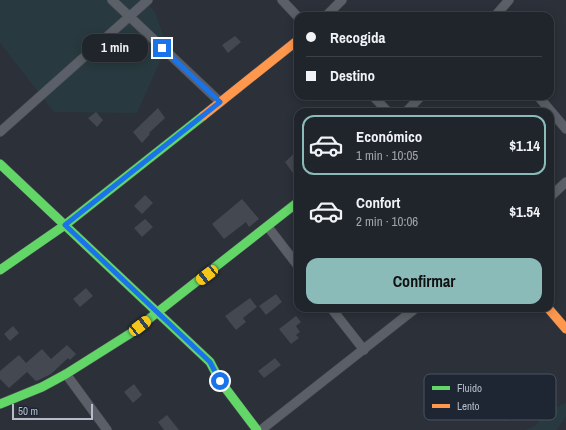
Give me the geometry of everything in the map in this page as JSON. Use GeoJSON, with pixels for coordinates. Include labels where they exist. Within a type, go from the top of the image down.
{"type":"FeatureCollection","features":[{"type":"Feature","properties":{"kind":"street"},"geometry":{"type":"LineString","coordinates":[[112,0],[220,102]]}},
{"type":"Feature","properties":{"kind":"street"},"geometry":{"type":"LineString","coordinates":[[0,132],[128,16],[148,0]]}},
{"type":"Feature","properties":{"kind":"street"},"geometry":{"type":"LineString","coordinates":[[282,0],[294,13]]}},
{"type":"Feature","properties":{"kind":"street"},"geometry":{"type":"LineString","coordinates":[[330,12],[342,0]]}},
{"type":"Feature","properties":{"kind":"street"},"geometry":{"type":"LineString","coordinates":[[498,12],[509,0]]}},
{"type":"Feature","properties":{"kind":"street"},"geometry":{"type":"LineString","coordinates":[[0,270],[65,225],[294,43]]}},
{"type":"Feature","properties":{"kind":"street"},"geometry":{"type":"LineString","coordinates":[[377,100],[384,108]]}},
{"type":"Feature","properties":{"kind":"street"},"geometry":{"type":"LineString","coordinates":[[410,108],[416,100]]}},
{"type":"Feature","properties":{"kind":"street"},"geometry":{"type":"LineString","coordinates":[[541,100],[548,108]]}},
{"type":"Feature","properties":{"kind":"street"},"geometry":{"type":"LineString","coordinates":[[554,115],[566,129]]}},
{"type":"Feature","properties":{"kind":"street"},"geometry":{"type":"LineString","coordinates":[[0,164],[212,364],[220,381],[257,430]]}},
{"type":"Feature","properties":{"kind":"street"},"geometry":{"type":"LineString","coordinates":[[554,193],[566,182]]}},
{"type":"Feature","properties":{"kind":"street"},"geometry":{"type":"LineString","coordinates":[[0,404],[42,387],[66,374],[131,333],[294,205]]}},
{"type":"Feature","properties":{"kind":"street"},"geometry":{"type":"LineString","coordinates":[[268,227],[294,261]]}},
{"type":"Feature","properties":{"kind":"street"},"geometry":{"type":"LineString","coordinates":[[334,312],[364,350]]}},
{"type":"Feature","properties":{"kind":"street"},"geometry":{"type":"LineString","coordinates":[[261,430],[411,312]]}},
{"type":"Feature","properties":{"kind":"street"},"geometry":{"type":"LineString","coordinates":[[551,312],[566,329]]}},
{"type":"Feature","properties":{"kind":"street"},"geometry":{"type":"LineString","coordinates":[[66,374],[108,430]]}},
{"type":"Feature","properties":{"kind":"shaded area"},"geometry":{"type":"Polygon","coordinates":[[[0,0],[143,0],[155,12],[167,46],[137,113],[54,112],[0,43],[0,0]]]}},
{"type":"Feature","properties":{"kind":"shaded area"},"geometry":{"type":"Polygon","coordinates":[[[566,403],[566,417],[556,430],[525,430],[535,426],[540,420],[556,420],[556,407],[566,403]]]}},
{"type":"Feature","properties":{"kind":"building"},"geometry":{"type":"Polygon","coordinates":[[[235,36],[241,42],[228,53],[222,45],[235,36]]]}},
{"type":"Feature","properties":{"kind":"building"},"geometry":{"type":"Polygon","coordinates":[[[158,108],[165,118],[149,133],[150,134],[142,143],[133,132],[158,108]]]}},
{"type":"Feature","properties":{"kind":"building"},"geometry":{"type":"Polygon","coordinates":[[[96,112],[103,120],[97,127],[88,118],[96,112]]]}},
{"type":"Feature","properties":{"kind":"building"},"geometry":{"type":"Polygon","coordinates":[[[294,154],[294,174],[285,162],[294,154]]]}},
{"type":"Feature","properties":{"kind":"building"},"geometry":{"type":"Polygon","coordinates":[[[145,195],[153,203],[142,214],[134,206],[145,195]]]}},
{"type":"Feature","properties":{"kind":"building"},"geometry":{"type":"Polygon","coordinates":[[[242,199],[259,219],[249,227],[246,222],[224,239],[212,224],[242,199]]]}},
{"type":"Feature","properties":{"kind":"building"},"geometry":{"type":"Polygon","coordinates":[[[145,219],[153,227],[142,237],[134,228],[145,219]]]}},
{"type":"Feature","properties":{"kind":"building"},"geometry":{"type":"Polygon","coordinates":[[[86,288],[93,296],[80,307],[73,299],[86,288]]]}},
{"type":"Feature","properties":{"kind":"building"},"geometry":{"type":"Polygon","coordinates":[[[276,294],[282,302],[266,315],[259,306],[276,294]]]}},
{"type":"Feature","properties":{"kind":"building"},"geometry":{"type":"Polygon","coordinates":[[[250,298],[257,307],[243,318],[246,322],[236,330],[225,316],[250,298]]]}},
{"type":"Feature","properties":{"kind":"building"},"geometry":{"type":"Polygon","coordinates":[[[296,316],[301,322],[296,326],[300,332],[296,335],[299,338],[291,344],[279,329],[296,316]]]}},
{"type":"Feature","properties":{"kind":"building"},"geometry":{"type":"Polygon","coordinates":[[[13,326],[19,333],[10,341],[4,334],[13,326]]]}},
{"type":"Feature","properties":{"kind":"building"},"geometry":{"type":"Polygon","coordinates":[[[67,345],[76,354],[70,360],[68,358],[51,374],[36,381],[27,372],[9,388],[0,379],[0,371],[19,355],[26,363],[42,349],[51,359],[67,345]]]}},
{"type":"Feature","properties":{"kind":"building"},"geometry":{"type":"Polygon","coordinates":[[[275,358],[281,365],[264,378],[258,371],[275,358]]]}},
{"type":"Feature","properties":{"kind":"building"},"geometry":{"type":"Polygon","coordinates":[[[134,384],[142,395],[133,403],[124,392],[134,384]]]}},
{"type":"Feature","properties":{"kind":"building"},"geometry":{"type":"Polygon","coordinates":[[[167,415],[179,430],[164,430],[158,422],[167,415]]]}},
{"type":"Feature","properties":{"kind":"traffic: fast"},"geometry":{"type":"LineString","coordinates":[[0,270],[65,225],[203,116]]}},
{"type":"Feature","properties":{"kind":"traffic: fast"},"geometry":{"type":"LineString","coordinates":[[0,164],[210,362],[220,381],[257,430]]}},
{"type":"Feature","properties":{"kind":"traffic: fast"},"geometry":{"type":"LineString","coordinates":[[0,404],[42,387],[66,374],[131,333],[294,205]]}},
{"type":"Feature","properties":{"kind":"traffic: slow"},"geometry":{"type":"LineString","coordinates":[[203,116],[294,43]]}},
{"type":"Feature","properties":{"kind":"traffic: slow"},"geometry":{"type":"LineString","coordinates":[[551,312],[566,329]]}},
{"type":"Feature","properties":{"kind":"route"},"geometry":{"type":"LineString","coordinates":[[162,48],[220,102],[65,225],[212,364],[220,381]]}}]}
